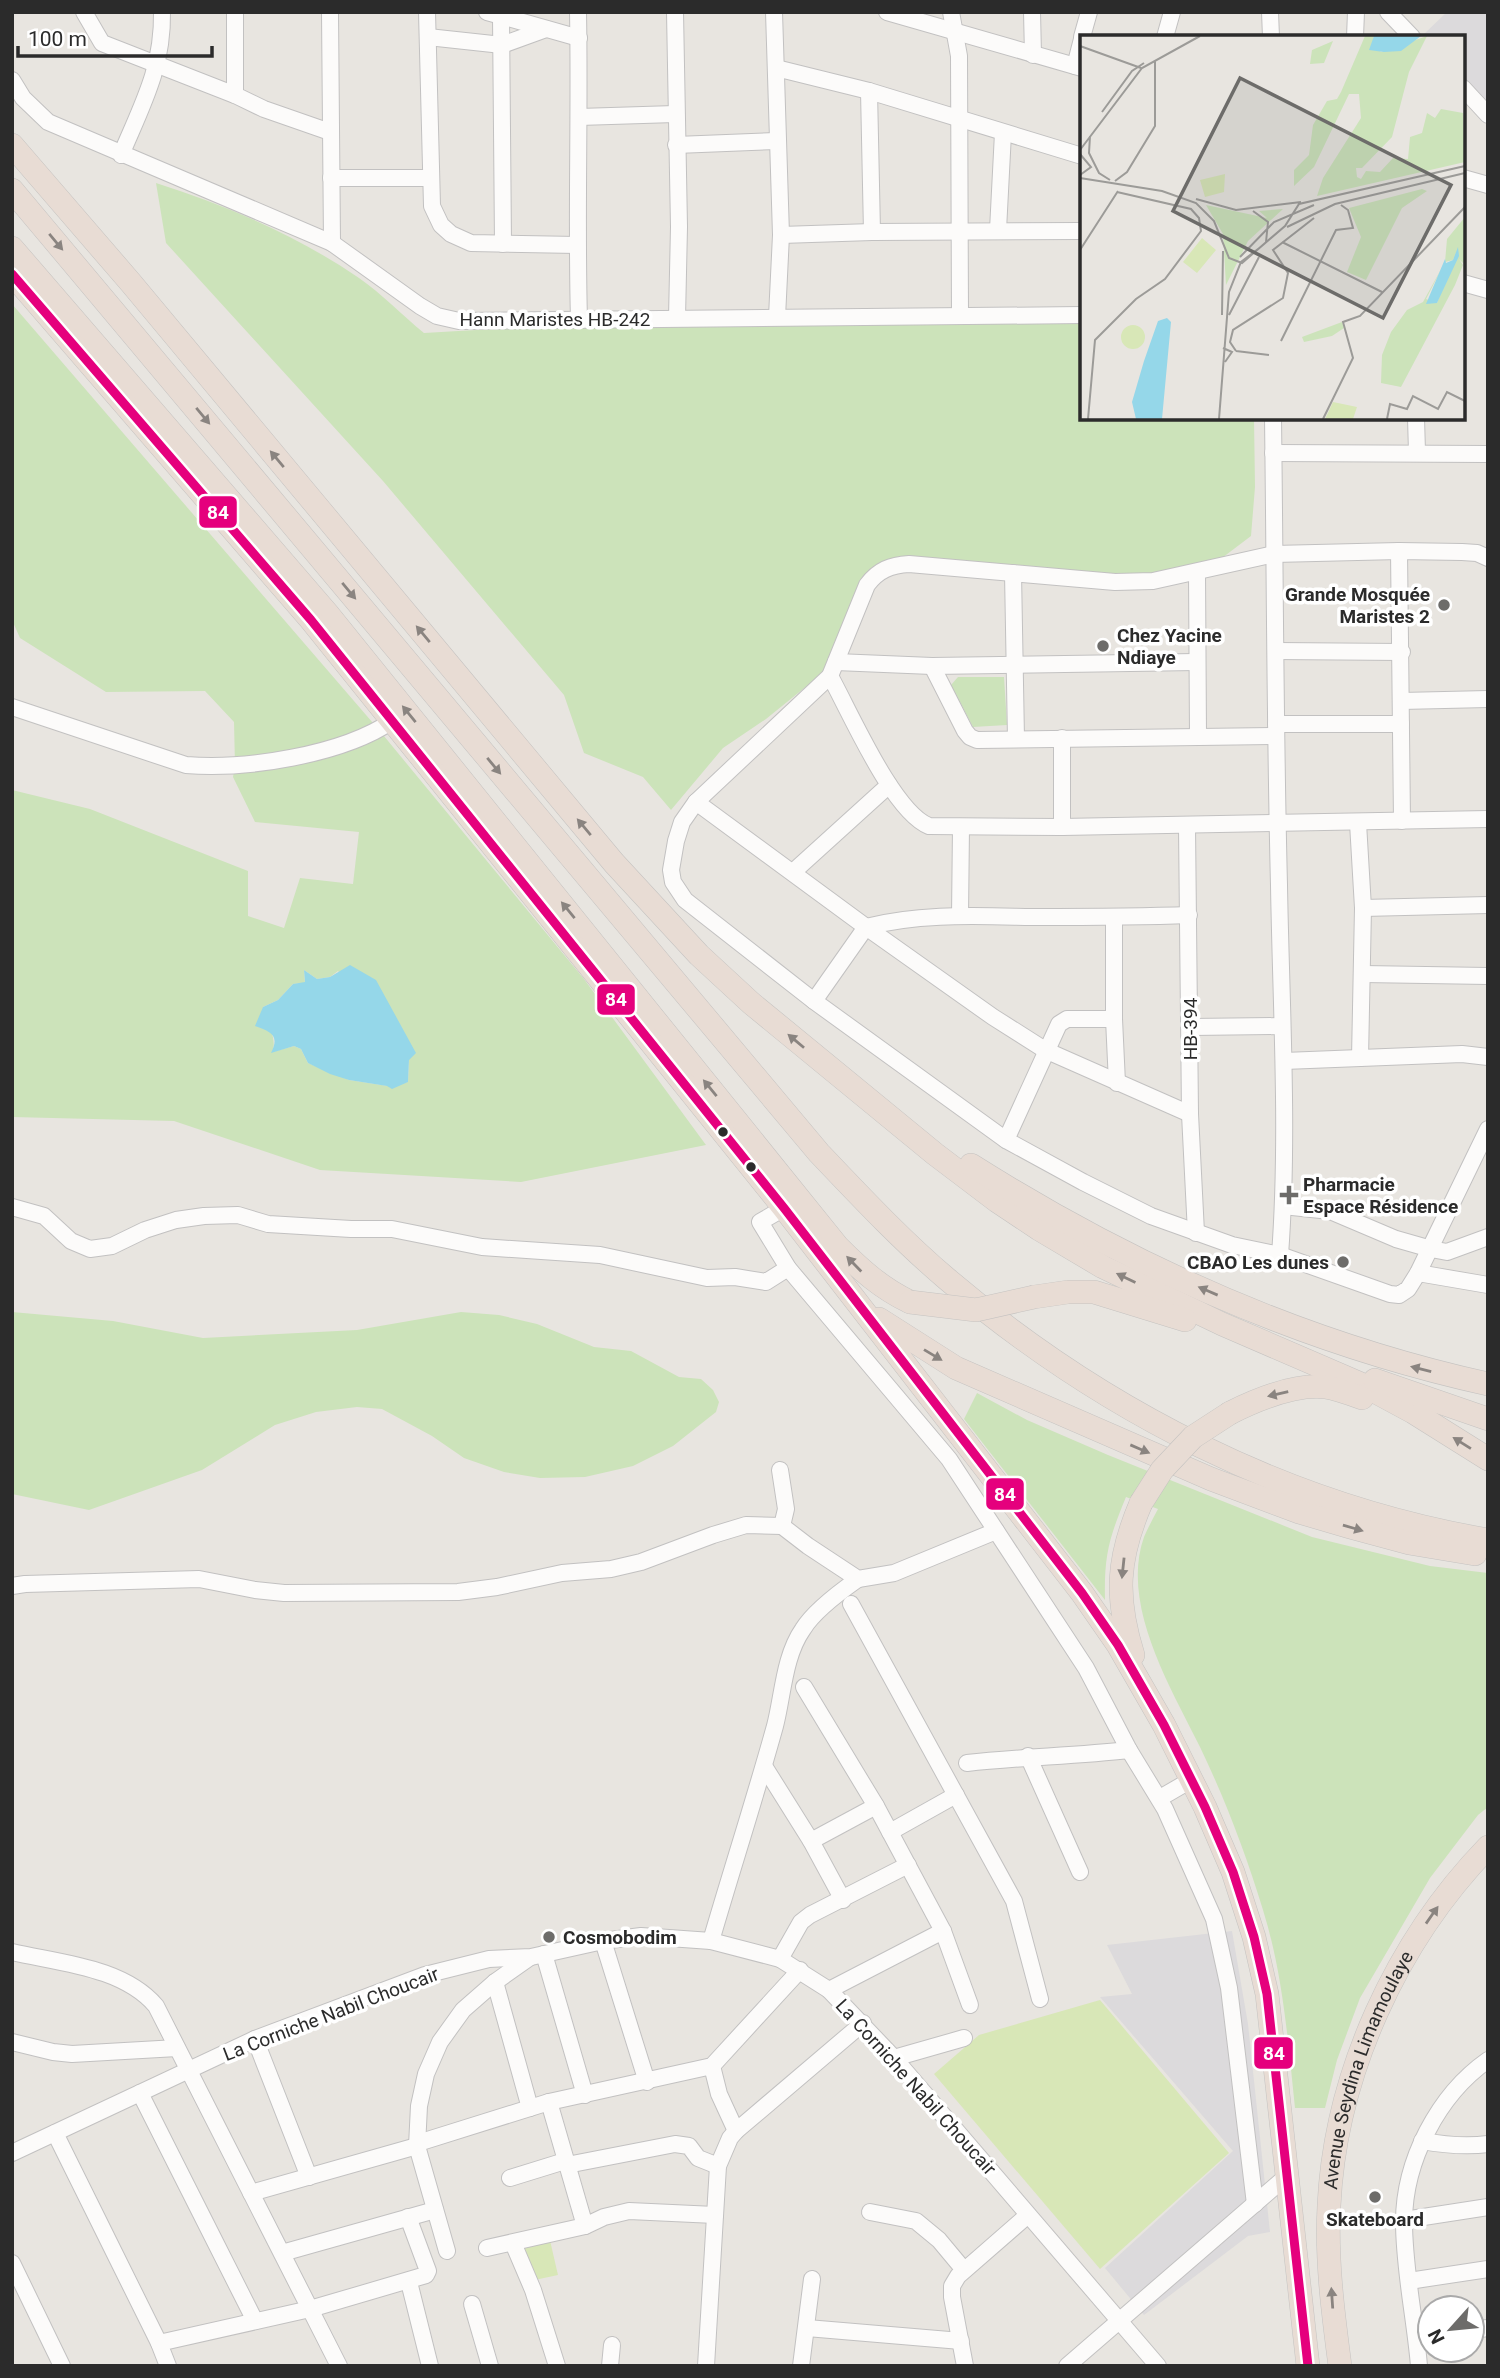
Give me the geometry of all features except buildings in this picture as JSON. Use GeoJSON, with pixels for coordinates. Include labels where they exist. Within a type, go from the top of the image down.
{"type":"FeatureCollection","features":[{"type":"Feature","properties":{"kind":"highway"},"geometry":{"type":"LineString","coordinates":[[12,145],[131,283],[645,898],[699,955],[742,995],[965,1177],[1039,1229],[1115,1272],[1222,1324],[1370,1382],[1488,1419]]}},
{"type":"Feature","properties":{"kind":"highway"},"geometry":{"type":"LineString","coordinates":[[12,190],[819,1153],[892,1230],[1019,1337],[1085,1381],[1192,1441],[1261,1474],[1338,1503],[1455,1535],[1488,1541]]}},
{"type":"Feature","properties":{"kind":"highway"},"geometry":{"type":"LineString","coordinates":[[12,248],[327,613],[838,1247],[863,1273],[887,1291],[910,1302],[976,1310],[1034,1297],[1068,1292],[1094,1292],[1300,1356]]}},
{"type":"Feature","properties":{"kind":"highway"},"geometry":{"type":"LineString","coordinates":[[12,274],[311,620],[784,1208],[1082,1593],[1118,1645],[1164,1725]]}},
{"type":"Feature","properties":{"kind":"highway"},"geometry":{"type":"LineString","coordinates":[[849,1084],[1062,1220],[1161,1271],[1331,1342],[1418,1368],[1488,1384]]}},
{"type":"Feature","properties":{"kind":"highway"},"geometry":{"type":"LineString","coordinates":[[856,1303],[904,1337],[956,1368],[1211,1479],[1299,1512],[1378,1535],[1488,1556]]}},
{"type":"Feature","properties":{"kind":"highway"},"geometry":{"type":"LineString","coordinates":[[1308,2366],[1267,1994],[1254,1937],[1233,1872],[1134,1660],[1125,1630],[1121,1602],[1121,1572],[1127,1536],[1141,1503],[1162,1470],[1194,1437],[1230,1413],[1256,1400],[1280,1393],[1370,1382],[1488,1459]]}},
{"type":"Feature","properties":{"kind":"highway"},"geometry":{"type":"LineString","coordinates":[[1324,1387],[1410,1414],[1437,1427]]}},
{"type":"Feature","properties":{"kind":"highway","name":"Avenue Seydina Limamoulaye"},"geometry":{"type":"LineString","coordinates":[[1340,2366],[1332,2297],[1328,2207],[1336,2148],[1355,2070],[1368,2034],[1405,1954],[1470,1865],[1488,1847]]}},
{"type":"Feature","properties":{"kind":"street"},"geometry":{"type":"LineString","coordinates":[[84,12],[102,43],[264,109],[330,132]]}},
{"type":"Feature","properties":{"kind":"street"},"geometry":{"type":"LineString","coordinates":[[121,155],[158,65],[162,12]]}},
{"type":"Feature","properties":{"kind":"street"},"geometry":{"type":"LineString","coordinates":[[235,12],[235,95]]}},
{"type":"Feature","properties":{"kind":"street"},"geometry":{"type":"LineString","coordinates":[[330,12],[332,243]]}},
{"type":"Feature","properties":{"kind":"street"},"geometry":{"type":"LineString","coordinates":[[427,12],[430,178],[432,206],[441,225],[451,234],[471,243],[577,245]]}},
{"type":"Feature","properties":{"kind":"street"},"geometry":{"type":"LineString","coordinates":[[578,12],[579,319]]}},
{"type":"Feature","properties":{"kind":"street"},"geometry":{"type":"LineString","coordinates":[[676,12],[675,114],[679,226],[677,318]]}},
{"type":"Feature","properties":{"kind":"street"},"geometry":{"type":"LineString","coordinates":[[774,12],[781,235],[777,317]]}},
{"type":"Feature","properties":{"kind":"street"},"geometry":{"type":"LineString","coordinates":[[887,12],[1078,67]]}},
{"type":"Feature","properties":{"kind":"street"},"geometry":{"type":"LineString","coordinates":[[951,12],[959,56],[960,316]]}},
{"type":"Feature","properties":{"kind":"street"},"geometry":{"type":"LineString","coordinates":[[1032,12],[1033,55]]}},
{"type":"Feature","properties":{"kind":"street"},"geometry":{"type":"LineString","coordinates":[[1083,35],[1089,12]]}},
{"type":"Feature","properties":{"kind":"street"},"geometry":{"type":"LineString","coordinates":[[1166,35],[1172,12]]}},
{"type":"Feature","properties":{"kind":"street"},"geometry":{"type":"LineString","coordinates":[[1270,12],[1271,35]]}},
{"type":"Feature","properties":{"kind":"street"},"geometry":{"type":"LineString","coordinates":[[1354,35],[1356,12]]}},
{"type":"Feature","properties":{"kind":"street"},"geometry":{"type":"LineString","coordinates":[[1388,12],[1410,35]]}},
{"type":"Feature","properties":{"kind":"street"},"geometry":{"type":"LineString","coordinates":[[503,244],[502,45],[494,15],[579,38]]}},
{"type":"Feature","properties":{"kind":"street"},"geometry":{"type":"LineString","coordinates":[[428,37],[502,45],[546,29]]}},
{"type":"Feature","properties":{"kind":"street"},"geometry":{"type":"LineString","coordinates":[[776,68],[869,91],[1080,155]]}},
{"type":"Feature","properties":{"kind":"street","name":"Hann Maristes HB-242"},"geometry":{"type":"LineString","coordinates":[[12,80],[23,98],[48,122],[332,243],[437,316],[458,321],[1080,315]]}},
{"type":"Feature","properties":{"kind":"street"},"geometry":{"type":"LineString","coordinates":[[1465,90],[1488,115]]}},
{"type":"Feature","properties":{"kind":"street"},"geometry":{"type":"LineString","coordinates":[[869,91],[872,232]]}},
{"type":"Feature","properties":{"kind":"street"},"geometry":{"type":"LineString","coordinates":[[579,117],[675,114]]}},
{"type":"Feature","properties":{"kind":"street"},"geometry":{"type":"LineString","coordinates":[[998,230],[1003,133]]}},
{"type":"Feature","properties":{"kind":"street"},"geometry":{"type":"LineString","coordinates":[[676,145],[776,141]]}},
{"type":"Feature","properties":{"kind":"street"},"geometry":{"type":"LineString","coordinates":[[331,178],[430,178]]}},
{"type":"Feature","properties":{"kind":"street"},"geometry":{"type":"LineString","coordinates":[[1465,179],[1488,185]]}},
{"type":"Feature","properties":{"kind":"street"},"geometry":{"type":"LineString","coordinates":[[781,235],[961,230],[1080,231]]}},
{"type":"Feature","properties":{"kind":"street"},"geometry":{"type":"LineString","coordinates":[[1465,284],[1488,290]]}},
{"type":"Feature","properties":{"kind":"street"},"geometry":{"type":"LineString","coordinates":[[1273,420],[1277,824],[1284,1061],[1280,1255]]}},
{"type":"Feature","properties":{"kind":"street"},"geometry":{"type":"LineString","coordinates":[[1416,420],[1417,452]]}},
{"type":"Feature","properties":{"kind":"street"},"geometry":{"type":"LineString","coordinates":[[1273,453],[1488,454]]}},
{"type":"Feature","properties":{"kind":"street"},"geometry":{"type":"LineString","coordinates":[[1399,551],[1402,821]]}},
{"type":"Feature","properties":{"kind":"street"},"geometry":{"type":"LineString","coordinates":[[1488,558],[1477,553],[1399,551],[1274,554],[1153,581],[1115,582],[909,564],[883,569],[872,577],[867,585],[833,669],[696,802],[682,822],[671,870],[678,891],[685,900],[814,1001],[1006,1140],[1129,1205],[1232,1245],[1280,1255],[1399,1295],[1408,1289],[1431,1249],[1488,1129]]}},
{"type":"Feature","properties":{"kind":"street"},"geometry":{"type":"LineString","coordinates":[[1197,572],[1198,736]]}},
{"type":"Feature","properties":{"kind":"street"},"geometry":{"type":"LineString","coordinates":[[1013,573],[1016,739]]}},
{"type":"Feature","properties":{"kind":"street"},"geometry":{"type":"LineString","coordinates":[[1276,651],[1402,652]]}},
{"type":"Feature","properties":{"kind":"street"},"geometry":{"type":"LineString","coordinates":[[833,669],[1196,662]]}},
{"type":"Feature","properties":{"kind":"street"},"geometry":{"type":"LineString","coordinates":[[932,666],[970,737],[977,740],[1198,736],[1401,724]]}},
{"type":"Feature","properties":{"kind":"street"},"geometry":{"type":"LineString","coordinates":[[833,669],[889,785],[920,823],[929,826],[1187,826],[1488,819]]}},
{"type":"Feature","properties":{"kind":"street"},"geometry":{"type":"LineString","coordinates":[[1401,701],[1488,699]]}},
{"type":"Feature","properties":{"kind":"street"},"geometry":{"type":"LineString","coordinates":[[12,707],[186,765],[212,767],[248,765],[306,755],[360,738],[392,721]]}},
{"type":"Feature","properties":{"kind":"street"},"geometry":{"type":"LineString","coordinates":[[1062,738],[1062,827]]}},
{"type":"Feature","properties":{"kind":"street"},"geometry":{"type":"LineString","coordinates":[[793,872],[889,785]]}},
{"type":"Feature","properties":{"kind":"street"},"geometry":{"type":"LineString","coordinates":[[696,802],[866,927],[993,1017],[1045,1050],[1191,1114]]}},
{"type":"Feature","properties":{"kind":"street"},"geometry":{"type":"LineString","coordinates":[[1358,823],[1363,908],[1360,1058]]}},
{"type":"Feature","properties":{"kind":"street","name":"HB-394"},"geometry":{"type":"LineString","coordinates":[[1187,826],[1191,1114],[1196,1233]]}},
{"type":"Feature","properties":{"kind":"street"},"geometry":{"type":"LineString","coordinates":[[960,916],[961,827]]}},
{"type":"Feature","properties":{"kind":"street"},"geometry":{"type":"LineString","coordinates":[[1363,908],[1488,905]]}},
{"type":"Feature","properties":{"kind":"street"},"geometry":{"type":"LineString","coordinates":[[814,1001],[866,927],[896,920],[960,916],[1114,918],[1189,915]]}},
{"type":"Feature","properties":{"kind":"street"},"geometry":{"type":"LineString","coordinates":[[1114,918],[1117,1083]]}},
{"type":"Feature","properties":{"kind":"street"},"geometry":{"type":"LineString","coordinates":[[1363,974],[1488,976]]}},
{"type":"Feature","properties":{"kind":"street"},"geometry":{"type":"LineString","coordinates":[[1006,1140],[1059,1024],[1067,1019],[1114,1019]]}},
{"type":"Feature","properties":{"kind":"street"},"geometry":{"type":"LineString","coordinates":[[1191,1027],[1282,1026]]}},
{"type":"Feature","properties":{"kind":"street"},"geometry":{"type":"LineString","coordinates":[[1284,1061],[1462,1054],[1488,1057]]}},
{"type":"Feature","properties":{"kind":"street"},"geometry":{"type":"LineString","coordinates":[[1471,1166],[1488,1160]]}},
{"type":"Feature","properties":{"kind":"street"},"geometry":{"type":"LineString","coordinates":[[1283,1206],[1330,1211],[1396,1239],[1447,1252],[1488,1237]]}},
{"type":"Feature","properties":{"kind":"street"},"geometry":{"type":"LineString","coordinates":[[12,1207],[44,1216],[71,1241],[90,1249],[112,1246],[159,1224],[222,1214],[237,1215],[268,1224],[392,1229],[492,1248],[600,1255],[707,1278],[735,1277],[766,1282],[788,1268]]}},
{"type":"Feature","properties":{"kind":"street"},"geometry":{"type":"LineString","coordinates":[[784,1208],[760,1222],[788,1268],[949,1459],[1086,1668],[1129,1750],[1160,1798],[1214,1919],[1223,1953],[1255,2204]]}},
{"type":"Feature","properties":{"kind":"street"},"geometry":{"type":"LineString","coordinates":[[1418,1273],[1488,1285]]}},
{"type":"Feature","properties":{"kind":"street"},"geometry":{"type":"LineString","coordinates":[[780,1470],[786,1509],[782,1526]]}},
{"type":"Feature","properties":{"kind":"street"},"geometry":{"type":"LineString","coordinates":[[12,1586],[167,1578],[199,1579],[284,1593],[458,1592],[562,1573],[611,1569],[640,1562],[746,1525],[782,1526],[858,1579]]}},
{"type":"Feature","properties":{"kind":"street"},"geometry":{"type":"LineString","coordinates":[[711,1941],[764,1766],[790,1657],[803,1628],[841,1591],[858,1579],[894,1573],[996,1531]]}},
{"type":"Feature","properties":{"kind":"street"},"geometry":{"type":"LineString","coordinates":[[850,1604],[1014,1900],[1040,1999]]}},
{"type":"Feature","properties":{"kind":"street"},"geometry":{"type":"LineString","coordinates":[[804,1687],[876,1806],[943,1931],[970,2005]]}},
{"type":"Feature","properties":{"kind":"street"},"geometry":{"type":"LineString","coordinates":[[967,1763],[1129,1750]]}},
{"type":"Feature","properties":{"kind":"street"},"geometry":{"type":"LineString","coordinates":[[1028,1756],[1080,1872]]}},
{"type":"Feature","properties":{"kind":"street"},"geometry":{"type":"LineString","coordinates":[[764,1766],[811,1841],[843,1900]]}},
{"type":"Feature","properties":{"kind":"street"},"geometry":{"type":"LineString","coordinates":[[1160,1798],[1191,1780]]}},
{"type":"Feature","properties":{"kind":"street"},"geometry":{"type":"LineString","coordinates":[[890,1832],[956,1795]]}},
{"type":"Feature","properties":{"kind":"street"},"geometry":{"type":"LineString","coordinates":[[811,1841],[876,1806]]}},
{"type":"Feature","properties":{"kind":"street"},"geometry":{"type":"LineString","coordinates":[[780,1959],[801,1923],[810,1915],[908,1865]]}},
{"type":"Feature","properties":{"kind":"street"},"geometry":{"type":"LineString","coordinates":[[829,1990],[943,1931]]}},
{"type":"Feature","properties":{"kind":"street","name":"La Corniche Nabil Choucair"},"geometry":{"type":"LineString","coordinates":[[12,2153],[256,2039],[425,1975],[489,1959],[538,1956],[603,1941],[641,1936],[711,1941],[780,1959],[829,1990],[894,2058],[1158,2366]]}},
{"type":"Feature","properties":{"kind":"street"},"geometry":{"type":"LineString","coordinates":[[603,1941],[647,2082]]}},
{"type":"Feature","properties":{"kind":"street"},"geometry":{"type":"LineString","coordinates":[[12,1952],[104,1973],[146,1994],[156,2006],[310,2309],[333,2363]]}},
{"type":"Feature","properties":{"kind":"street"},"geometry":{"type":"LineString","coordinates":[[447,2251],[418,2144],[419,2106],[426,2074],[440,2042],[463,2010],[495,1982],[538,1956],[585,2095]]}},
{"type":"Feature","properties":{"kind":"street"},"geometry":{"type":"LineString","coordinates":[[251,2193],[549,2102],[712,2066],[800,1970]]}},
{"type":"Feature","properties":{"kind":"street"},"geometry":{"type":"LineString","coordinates":[[495,1982],[530,2108]]}},
{"type":"Feature","properties":{"kind":"street"},"geometry":{"type":"LineString","coordinates":[[706,2366],[718,2166],[730,2138],[863,2023]]}},
{"type":"Feature","properties":{"kind":"street"},"geometry":{"type":"LineString","coordinates":[[894,2058],[964,2038]]}},
{"type":"Feature","properties":{"kind":"street"},"geometry":{"type":"LineString","coordinates":[[256,2039],[309,2177]]}},
{"type":"Feature","properties":{"kind":"street"},"geometry":{"type":"LineString","coordinates":[[12,2042],[72,2054],[177,2048]]}},
{"type":"Feature","properties":{"kind":"street"},"geometry":{"type":"LineString","coordinates":[[1416,2309],[1409,2281],[1404,2220],[1408,2184],[1422,2141],[1443,2105],[1488,2060]]}},
{"type":"Feature","properties":{"kind":"street"},"geometry":{"type":"LineString","coordinates":[[712,2066],[719,2094],[736,2131]]}},
{"type":"Feature","properties":{"kind":"street"},"geometry":{"type":"LineString","coordinates":[[140,2093],[254,2321]]}},
{"type":"Feature","properties":{"kind":"street"},"geometry":{"type":"LineString","coordinates":[[549,2102],[585,2226]]}},
{"type":"Feature","properties":{"kind":"street"},"geometry":{"type":"LineString","coordinates":[[55,2133],[168,2366]]}},
{"type":"Feature","properties":{"kind":"street"},"geometry":{"type":"LineString","coordinates":[[1422,2141],[1447,2146],[1488,2144]]}},
{"type":"Feature","properties":{"kind":"street"},"geometry":{"type":"LineString","coordinates":[[510,2178],[566,2163],[675,2144],[689,2146],[698,2158],[718,2166]]}},
{"type":"Feature","properties":{"kind":"street"},"geometry":{"type":"LineString","coordinates":[[1067,2366],[1288,2175]]}},
{"type":"Feature","properties":{"kind":"street"},"geometry":{"type":"LineString","coordinates":[[1404,2220],[1488,2207]]}},
{"type":"Feature","properties":{"kind":"street"},"geometry":{"type":"LineString","coordinates":[[282,2253],[435,2210]]}},
{"type":"Feature","properties":{"kind":"street"},"geometry":{"type":"LineString","coordinates":[[487,2248],[585,2226],[604,2217],[629,2211],[715,2215]]}},
{"type":"Feature","properties":{"kind":"street"},"geometry":{"type":"LineString","coordinates":[[870,2212],[916,2221],[939,2240],[964,2270]]}},
{"type":"Feature","properties":{"kind":"street"},"geometry":{"type":"LineString","coordinates":[[965,2366],[952,2286],[964,2270],[1028,2215]]}},
{"type":"Feature","properties":{"kind":"street"},"geometry":{"type":"LineString","coordinates":[[159,2343],[310,2309],[426,2275],[428,2271],[408,2217]]}},
{"type":"Feature","properties":{"kind":"street"},"geometry":{"type":"LineString","coordinates":[[513,2243],[533,2290],[557,2366]]}},
{"type":"Feature","properties":{"kind":"street"},"geometry":{"type":"LineString","coordinates":[[12,2263],[62,2366]]}},
{"type":"Feature","properties":{"kind":"street"},"geometry":{"type":"LineString","coordinates":[[1409,2281],[1488,2269]]}},
{"type":"Feature","properties":{"kind":"street"},"geometry":{"type":"LineString","coordinates":[[801,2366],[812,2279]]}},
{"type":"Feature","properties":{"kind":"street"},"geometry":{"type":"LineString","coordinates":[[409,2282],[430,2366]]}},
{"type":"Feature","properties":{"kind":"street"},"geometry":{"type":"LineString","coordinates":[[472,2304],[490,2366]]}},
{"type":"Feature","properties":{"kind":"street"},"geometry":{"type":"LineString","coordinates":[[807,2328],[961,2341]]}},
{"type":"Feature","properties":{"kind":"street"},"geometry":{"type":"LineString","coordinates":[[610,2366],[612,2345]]}},
{"type":"Feature","properties":{"kind":"shaded area"},"geometry":{"type":"Polygon","coordinates":[[[1447,12],[1488,12],[1488,109],[1465,84],[1465,35],[1423,35],[1447,12]]]}},
{"type":"Feature","properties":{"kind":"shaded area"},"geometry":{"type":"Polygon","coordinates":[[[1232,1931],[1248,2024],[1270,2232],[1248,2236],[1144,2315],[1105,2268],[1233,2151],[1100,1997],[1132,1994],[1107,1945],[1232,1931]]]}},
{"type":"Feature","properties":{"kind":"green space"},"geometry":{"type":"Polygon","coordinates":[[[156,183],[235,212],[311,248],[367,284],[424,333],[670,323],[1080,320],[1080,420],[1254,420],[1255,487],[1251,536],[1214,564],[1148,578],[986,568],[872,573],[829,668],[766,719],[723,748],[671,810],[643,777],[584,753],[564,695],[383,481],[166,243],[156,183]]]}},
{"type":"Feature","properties":{"kind":"green space"},"geometry":{"type":"Polygon","coordinates":[[[12,304],[379,730],[584,979],[706,1145],[521,1182],[320,1170],[174,1121],[12,1117],[12,790],[90,809],[248,871],[248,916],[284,928],[300,878],[353,884],[359,832],[255,822],[233,777],[234,722],[205,691],[106,692],[20,638],[12,620],[12,304]],[[304,970],[305,983],[293,984],[278,1000],[263,1007],[273,1036],[272,1052],[294,1046],[301,1049],[308,1063],[349,1080],[388,1086],[408,1082],[409,1060],[338,971],[330,977],[317,979],[304,970]]]}},
{"type":"Feature","properties":{"kind":"green space"},"geometry":{"type":"Polygon","coordinates":[[[958,677],[1004,677],[1007,725],[973,727],[951,685],[958,677]]]}},
{"type":"Feature","properties":{"kind":"green space"},"geometry":{"type":"Polygon","coordinates":[[[12,1312],[113,1321],[203,1338],[357,1330],[461,1312],[499,1315],[537,1324],[594,1347],[631,1351],[679,1377],[701,1379],[713,1390],[719,1402],[716,1412],[673,1446],[633,1466],[585,1477],[540,1478],[504,1472],[464,1458],[432,1436],[382,1409],[357,1407],[316,1412],[275,1425],[202,1470],[89,1510],[12,1494],[12,1312]]]}},
{"type":"Feature","properties":{"kind":"green space"},"geometry":{"type":"Polygon","coordinates":[[[977,1393],[1027,1420],[1108,1455],[1312,1537],[1430,1566],[1488,1573],[1488,1807],[1478,1815],[1430,1878],[1360,1998],[1337,2060],[1325,2108],[1295,2108],[1280,1983],[1263,1910],[1226,1807],[1163,1673],[1144,1618],[1138,1563],[1144,1537],[1158,1509],[1126,1497],[1109,1547],[1105,1571],[1105,1600],[964,1419],[977,1393]]]}},
{"type":"Feature","properties":{"kind":"green space"},"geometry":{"type":"Polygon","coordinates":[[[1100,2000],[1229,2153],[1100,2269],[934,2074],[979,2035],[1100,2000]]]}},
{"type":"Feature","properties":{"kind":"green space"},"geometry":{"type":"Polygon","coordinates":[[[549,2236],[558,2275],[530,2281],[521,2242],[549,2236]]]}},
{"type":"Feature","properties":{"kind":"water"},"geometry":{"type":"Polygon","coordinates":[[[350,965],[376,980],[416,1053],[409,1060],[408,1082],[392,1089],[330,1074],[308,1063],[301,1049],[294,1046],[271,1053],[274,1038],[266,1030],[255,1026],[263,1007],[278,1000],[293,984],[305,982],[304,970],[317,979],[330,977],[350,965]]]}},
{"type":"Feature","properties":{"kind":"transit line","name":"84"},"geometry":{"type":"LineString","coordinates":[[12,274],[311,620],[784,1208],[1082,1593],[1118,1645],[1164,1725],[1205,1807],[1233,1872],[1254,1937],[1267,1994],[1308,2366]]}},
{"type":"Feature","properties":{"kind":"place","name":"Grande Mosquée Maristes 2"},"geometry":{"type":"Point","coordinates":[1444,605]}},
{"type":"Feature","properties":{"kind":"place","name":"Chez Yacine Ndiaye"},"geometry":{"type":"Point","coordinates":[1103,646]}},
{"type":"Feature","properties":{"kind":"place","name":"Pharmacie Espace Résidence"},"geometry":{"type":"Point","coordinates":[1289,1195]}},
{"type":"Feature","properties":{"kind":"place","name":"CBAO Les dunes"},"geometry":{"type":"Point","coordinates":[1343,1262]}},
{"type":"Feature","properties":{"kind":"place","name":"Cosmobodim"},"geometry":{"type":"Point","coordinates":[549,1937]}},
{"type":"Feature","properties":{"kind":"place","name":"Skateboard"},"geometry":{"type":"Point","coordinates":[1375,2197]}}]}
